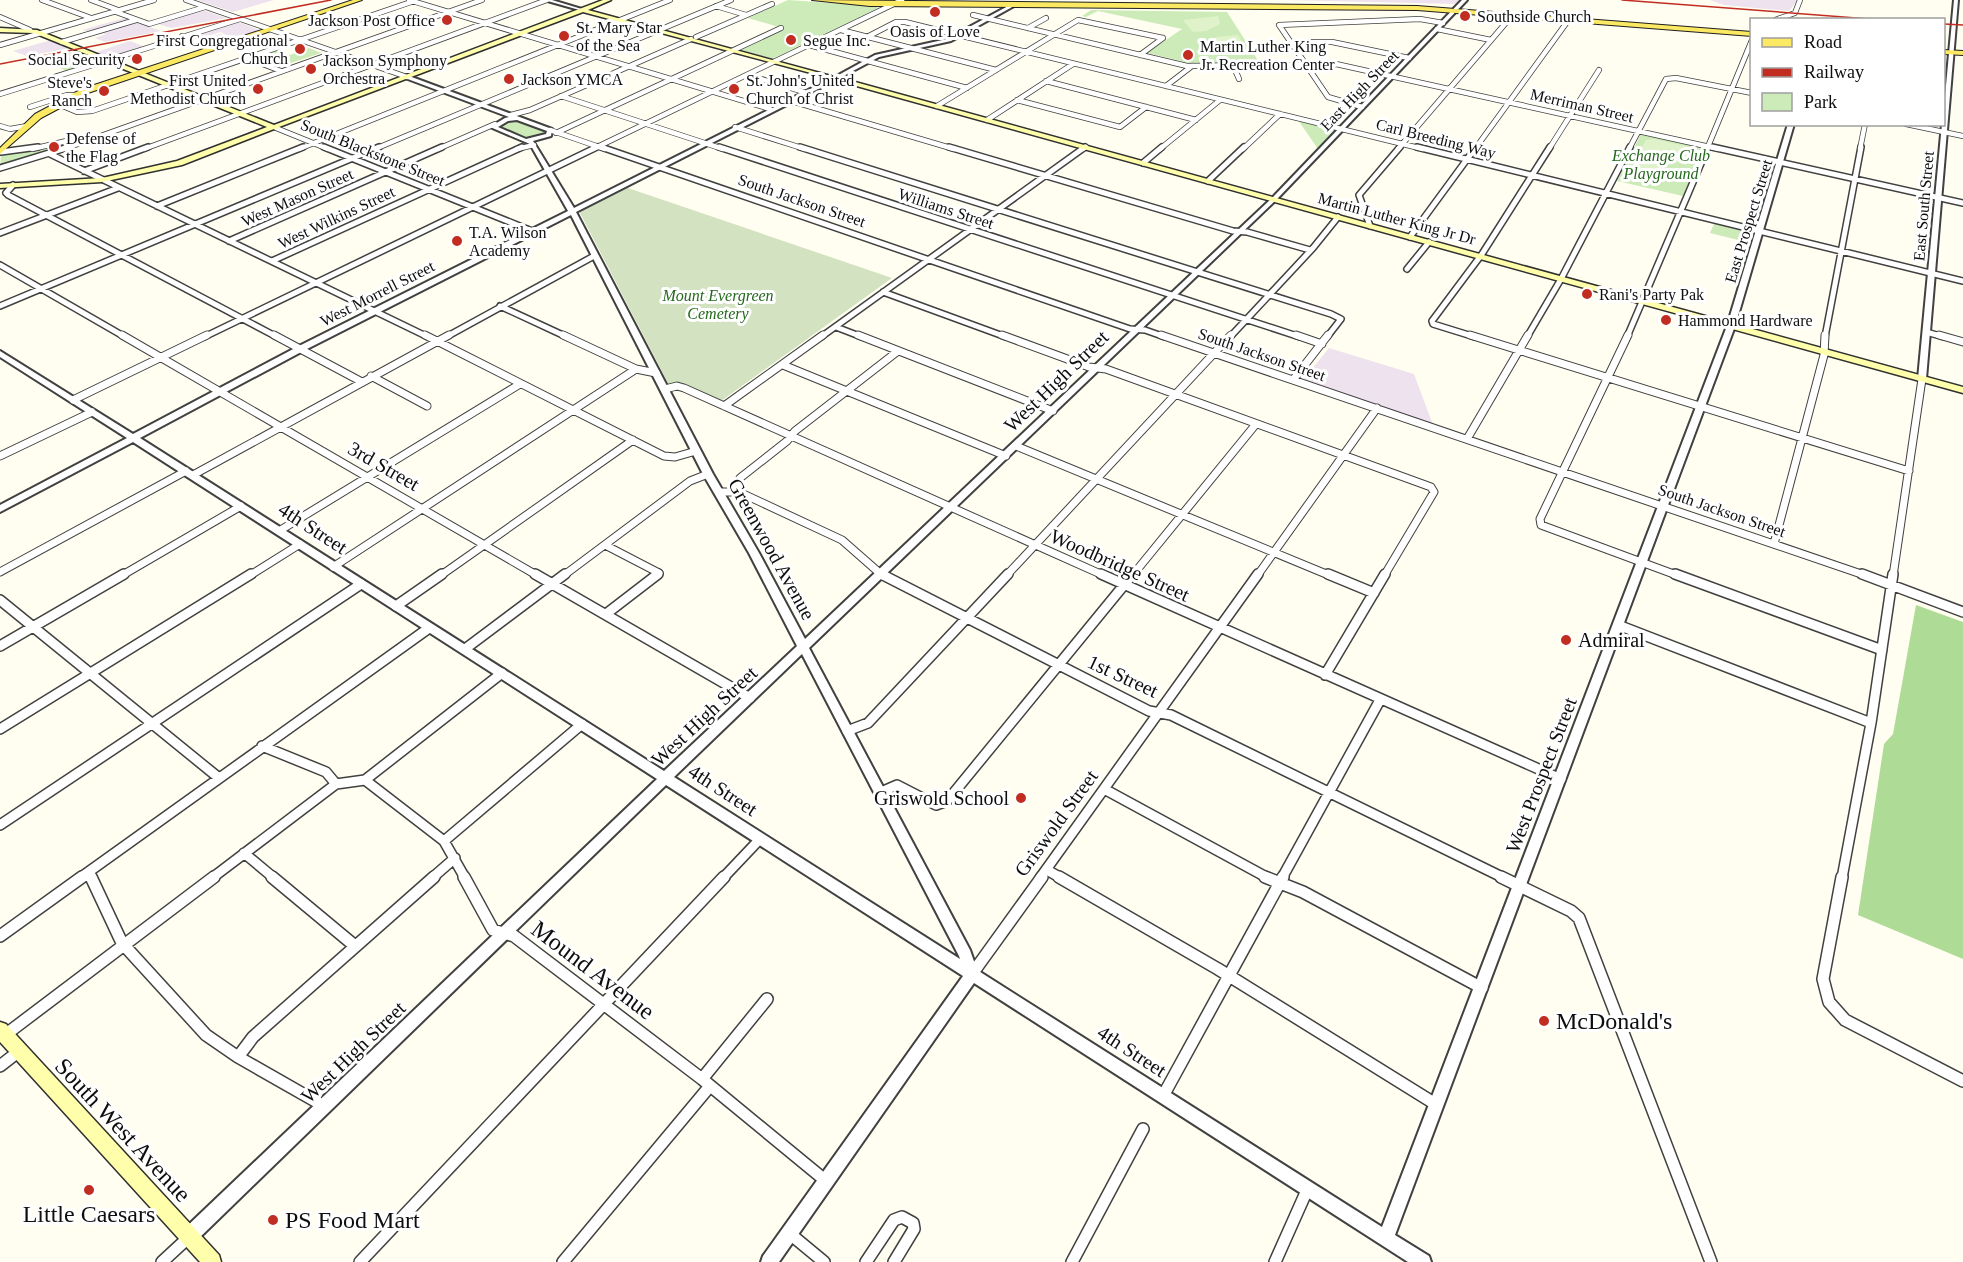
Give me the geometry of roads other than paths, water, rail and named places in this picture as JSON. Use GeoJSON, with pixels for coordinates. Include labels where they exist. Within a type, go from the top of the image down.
{"type":"FeatureCollection","features":[{"type":"Feature","properties":{"kind":"main road"},"geometry":{"type":"LineString","coordinates":[[1,152],[27,126],[58,104],[76,95],[137,72],[358,0]]}},
{"type":"Feature","properties":{"kind":"main road"},"geometry":{"type":"LineString","coordinates":[[0,186],[102,180],[151,171],[198,157],[608,0]]}},
{"type":"Feature","properties":{"kind":"main road"},"geometry":{"type":"LineString","coordinates":[[815,0],[893,4],[1455,11],[1570,18],[1750,34]]}},
{"type":"Feature","properties":{"kind":"main road","name":"Martin Luther King Jr Dr"},"geometry":{"type":"LineString","coordinates":[[583,10],[658,31],[694,38],[829,79],[937,106],[1963,390]]}},
{"type":"Feature","properties":{"kind":"main road","name":"South Blackstone Street"},"geometry":{"type":"LineString","coordinates":[[0,30],[30,30],[40,33],[276,128]]}},
{"type":"Feature","properties":{"kind":"main road"},"geometry":{"type":"LineString","coordinates":[[1947,52],[1963,53]]}},
{"type":"Feature","properties":{"kind":"main road","name":"South West Avenue"},"geometry":{"type":"LineString","coordinates":[[2,1032],[212,1262]]}},
{"type":"Feature","properties":{"kind":"street"},"geometry":{"type":"LineString","coordinates":[[42,0],[92,18]]}},
{"type":"Feature","properties":{"kind":"street"},"geometry":{"type":"LineString","coordinates":[[91,0],[149,24],[205,7]]}},
{"type":"Feature","properties":{"kind":"street"},"geometry":{"type":"LineString","coordinates":[[0,45],[154,0]]}},
{"type":"Feature","properties":{"kind":"street"},"geometry":{"type":"LineString","coordinates":[[186,0],[483,104],[509,117],[518,118],[546,135]]}},
{"type":"Feature","properties":{"kind":"street"},"geometry":{"type":"LineString","coordinates":[[0,168],[50,154],[482,0]]}},
{"type":"Feature","properties":{"kind":"street"},"geometry":{"type":"LineString","coordinates":[[84,171],[546,0]]}},
{"type":"Feature","properties":{"kind":"street","name":"Martin Luther King Jr Dr"},"geometry":{"type":"LineString","coordinates":[[546,0],[583,10]]}},
{"type":"Feature","properties":{"kind":"street"},"geometry":{"type":"LineString","coordinates":[[157,206],[669,0]]}},
{"type":"Feature","properties":{"kind":"street"},"geometry":{"type":"LineString","coordinates":[[0,306],[731,0]]}},
{"type":"Feature","properties":{"kind":"street"},"geometry":{"type":"LineString","coordinates":[[73,400],[902,0]]}},
{"type":"Feature","properties":{"kind":"street"},"geometry":{"type":"LineString","coordinates":[[1014,5],[1024,0]]}},
{"type":"Feature","properties":{"kind":"street","name":"East High Street"},"geometry":{"type":"LineString","coordinates":[[1274,200],[1465,0]]}},
{"type":"Feature","properties":{"kind":"street"},"geometry":{"type":"LineString","coordinates":[[1781,18],[1795,13],[1800,0]]}},
{"type":"Feature","properties":{"kind":"street","name":"East South Street"},"geometry":{"type":"LineString","coordinates":[[1945,91],[1947,52],[1956,0]]}},
{"type":"Feature","properties":{"kind":"street"},"geometry":{"type":"LineString","coordinates":[[58,104],[77,112],[87,112],[412,1],[770,109]]}},
{"type":"Feature","properties":{"kind":"street"},"geometry":{"type":"LineString","coordinates":[[494,126],[509,117],[772,4]]}},
{"type":"Feature","properties":{"kind":"street","name":"West Morrell Street"},"geometry":{"type":"LineString","coordinates":[[0,509],[300,349],[856,65],[911,48],[941,43],[1014,5]]}},
{"type":"Feature","properties":{"kind":"street"},"geometry":{"type":"LineString","coordinates":[[716,6],[747,15]]}},
{"type":"Feature","properties":{"kind":"street"},"geometry":{"type":"LineString","coordinates":[[1370,226],[1359,195],[1450,90],[1510,18],[1510,14]]}},
{"type":"Feature","properties":{"kind":"street","name":"Merriman Street"},"geometry":{"type":"LineString","coordinates":[[973,15],[1192,66],[1336,64],[1963,203]]}},
{"type":"Feature","properties":{"kind":"street"},"geometry":{"type":"LineString","coordinates":[[0,17],[30,30]]}},
{"type":"Feature","properties":{"kind":"street"},"geometry":{"type":"LineString","coordinates":[[1028,28],[1046,18]]}},
{"type":"Feature","properties":{"kind":"street"},"geometry":{"type":"LineString","coordinates":[[1410,237],[1570,18]]}},
{"type":"Feature","properties":{"kind":"street"},"geometry":{"type":"LineString","coordinates":[[0,94],[240,19]]}},
{"type":"Feature","properties":{"kind":"street"},"geometry":{"type":"LineString","coordinates":[[937,106],[1081,19],[1163,38],[1140,55]]}},
{"type":"Feature","properties":{"kind":"street"},"geometry":{"type":"LineString","coordinates":[[62,42],[137,20]]}},
{"type":"Feature","properties":{"kind":"street"},"geometry":{"type":"LineString","coordinates":[[1362,107],[1330,99],[1279,27],[1281,23],[1420,20],[1443,23]]}},
{"type":"Feature","properties":{"kind":"street","name":"Carl Breeding Way"},"geometry":{"type":"LineString","coordinates":[[867,37],[900,21],[1963,281]]}},
{"type":"Feature","properties":{"kind":"street"},"geometry":{"type":"LineString","coordinates":[[1366,21],[1373,29]]}},
{"type":"Feature","properties":{"kind":"street","name":"West Wilkins Street"},"geometry":{"type":"LineString","coordinates":[[272,261],[546,135],[559,132],[781,28]]}},
{"type":"Feature","properties":{"kind":"street"},"geometry":{"type":"LineString","coordinates":[[1437,29],[1491,40]]}},
{"type":"Feature","properties":{"kind":"street"},"geometry":{"type":"LineString","coordinates":[[840,30],[996,70]]}},
{"type":"Feature","properties":{"kind":"street"},"geometry":{"type":"LineString","coordinates":[[182,36],[212,47]]}},
{"type":"Feature","properties":{"kind":"street"},"geometry":{"type":"LineString","coordinates":[[1290,42],[1332,42],[1409,58]]}},
{"type":"Feature","properties":{"kind":"street"},"geometry":{"type":"LineString","coordinates":[[809,45],[967,88]]}},
{"type":"Feature","properties":{"kind":"street"},"geometry":{"type":"LineString","coordinates":[[1750,45],[1644,302],[1561,471],[1540,519],[1541,525],[1882,650]]}},
{"type":"Feature","properties":{"kind":"street"},"geometry":{"type":"LineString","coordinates":[[247,58],[281,71]]}},
{"type":"Feature","properties":{"kind":"street"},"geometry":{"type":"LineString","coordinates":[[987,120],[1073,64]]}},
{"type":"Feature","properties":{"kind":"street"},"geometry":{"type":"LineString","coordinates":[[1233,65],[1239,79]]}},
{"type":"Feature","properties":{"kind":"street"},"geometry":{"type":"LineString","coordinates":[[1166,86],[1192,66]]}},
{"type":"Feature","properties":{"kind":"street"},"geometry":{"type":"LineString","coordinates":[[1599,70],[1479,256],[1432,321],[1433,324],[1909,471]]}},
{"type":"Feature","properties":{"kind":"street"},"geometry":{"type":"LineString","coordinates":[[748,75],[806,91]]}},
{"type":"Feature","properties":{"kind":"street"},"geometry":{"type":"LineString","coordinates":[[1467,439],[1561,279],[1664,81],[1669,77],[1750,93]]}},
{"type":"Feature","properties":{"kind":"street"},"geometry":{"type":"LineString","coordinates":[[1046,81],[1196,120]]}},
{"type":"Feature","properties":{"kind":"street"},"geometry":{"type":"LineString","coordinates":[[30,107],[64,95],[76,95]]}},
{"type":"Feature","properties":{"kind":"street","name":"Williams Street"},"geometry":{"type":"LineString","coordinates":[[561,96],[1322,344]]}},
{"type":"Feature","properties":{"kind":"street"},"geometry":{"type":"LineString","coordinates":[[788,100],[1311,250]]}},
{"type":"Feature","properties":{"kind":"street"},"geometry":{"type":"LineString","coordinates":[[1017,100],[1120,127],[1146,107]]}},
{"type":"Feature","properties":{"kind":"street"},"geometry":{"type":"LineString","coordinates":[[1143,163],[1220,100]]}},
{"type":"Feature","properties":{"kind":"street"},"geometry":{"type":"LineString","coordinates":[[1208,181],[1280,114]]}},
{"type":"Feature","properties":{"kind":"street"},"geometry":{"type":"LineString","coordinates":[[0,126],[10,129],[27,126]]}},
{"type":"Feature","properties":{"kind":"street"},"geometry":{"type":"LineString","coordinates":[[494,126],[531,142]]}},
{"type":"Feature","properties":{"kind":"street","name":"West Mason Street"},"geometry":{"type":"LineString","coordinates":[[229,241],[494,126]]}},
{"type":"Feature","properties":{"kind":"street","name":"East Prospect Street"},"geometry":{"type":"LineString","coordinates":[[1731,326],[1790,126]]}},
{"type":"Feature","properties":{"kind":"street"},"geometry":{"type":"LineString","coordinates":[[1774,544],[1824,351],[1840,251],[1865,126]]}},
{"type":"Feature","properties":{"kind":"street"},"geometry":{"type":"LineString","coordinates":[[1915,126],[1963,136]]}},
{"type":"Feature","properties":{"kind":"street","name":"East South Street"},"geometry":{"type":"LineString","coordinates":[[1922,379],[1943,126]]}},
{"type":"Feature","properties":{"kind":"street"},"geometry":{"type":"LineString","coordinates":[[1,152],[67,141],[124,127]]}},
{"type":"Feature","properties":{"kind":"street"},"geometry":{"type":"LineString","coordinates":[[735,127],[1269,294],[1341,319],[1293,380]]}},
{"type":"Feature","properties":{"kind":"street","name":"South Blackstone Street"},"geometry":{"type":"LineString","coordinates":[[276,128],[532,231]]}},
{"type":"Feature","properties":{"kind":"street","name":"South Jackson Street"},"geometry":{"type":"LineString","coordinates":[[559,132],[929,260],[1377,408],[1774,544],[1963,612]]}},
{"type":"Feature","properties":{"kind":"street"},"geometry":{"type":"LineString","coordinates":[[86,136],[93,136],[92,139]]}},
{"type":"Feature","properties":{"kind":"street"},"geometry":{"type":"LineString","coordinates":[[67,141],[83,142]]}},
{"type":"Feature","properties":{"kind":"street","name":"Greenwood Avenue"},"geometry":{"type":"LineString","coordinates":[[531,142],[572,211],[708,474],[881,792],[965,954],[972,974]]}},
{"type":"Feature","properties":{"kind":"street"},"geometry":{"type":"LineString","coordinates":[[724,406],[1086,147]]}},
{"type":"Feature","properties":{"kind":"street"},"geometry":{"type":"LineString","coordinates":[[50,154],[375,311],[633,440],[670,457],[696,451]]}},
{"type":"Feature","properties":{"kind":"street"},"geometry":{"type":"LineString","coordinates":[[13,185],[6,194],[362,382]]}},
{"type":"Feature","properties":{"kind":"street"},"geometry":{"type":"LineString","coordinates":[[0,233],[118,188]]}},
{"type":"Feature","properties":{"kind":"street","name":"West High Street"},"geometry":{"type":"LineString","coordinates":[[162,1262],[665,778],[1274,200]]}},
{"type":"Feature","properties":{"kind":"street"},"geometry":{"type":"LineString","coordinates":[[847,731],[858,729],[868,723],[1246,320],[1311,250],[1338,217]]}},
{"type":"Feature","properties":{"kind":"street"},"geometry":{"type":"LineString","coordinates":[[1407,269],[1429,242]]}},
{"type":"Feature","properties":{"kind":"street"},"geometry":{"type":"LineString","coordinates":[[0,572],[280,426],[594,256]]}},
{"type":"Feature","properties":{"kind":"street","name":"3rd Street"},"geometry":{"type":"LineString","coordinates":[[0,265],[750,698]]}},
{"type":"Feature","properties":{"kind":"street"},"geometry":{"type":"LineString","coordinates":[[883,292],[1431,487],[1434,492],[1325,675]]}},
{"type":"Feature","properties":{"kind":"street"},"geometry":{"type":"LineString","coordinates":[[500,306],[636,369],[656,373]]}},
{"type":"Feature","properties":{"kind":"street","name":"West Prospect Street"},"geometry":{"type":"LineString","coordinates":[[1386,1238],[1731,326]]}},
{"type":"Feature","properties":{"kind":"street"},"geometry":{"type":"LineString","coordinates":[[836,327],[1053,411]]}},
{"type":"Feature","properties":{"kind":"street"},"geometry":{"type":"LineString","coordinates":[[1926,332],[1963,342]]}},
{"type":"Feature","properties":{"kind":"street"},"geometry":{"type":"LineString","coordinates":[[740,478],[898,351]]}},
{"type":"Feature","properties":{"kind":"street","name":"4th Street"},"geometry":{"type":"LineString","coordinates":[[0,353],[582,724],[953,964],[1163,1095],[1423,1262]]}},
{"type":"Feature","properties":{"kind":"street"},"geometry":{"type":"LineString","coordinates":[[783,364],[1006,456]]}},
{"type":"Feature","properties":{"kind":"street"},"geometry":{"type":"LineString","coordinates":[[333,567],[636,369]]}},
{"type":"Feature","properties":{"kind":"street"},"geometry":{"type":"LineString","coordinates":[[371,376],[427,406]]}},
{"type":"Feature","properties":{"kind":"street"},"geometry":{"type":"LineString","coordinates":[[1922,379],[1871,723],[1823,978],[1829,1002],[1836,1011],[1858,1028],[1963,1081]]}},
{"type":"Feature","properties":{"kind":"street"},"geometry":{"type":"LineString","coordinates":[[279,531],[520,384]]}},
{"type":"Feature","properties":{"kind":"street","name":"Woodbridge Street"},"geometry":{"type":"LineString","coordinates":[[665,389],[681,387],[1561,779]]}},
{"type":"Feature","properties":{"kind":"street","name":"Griswold Street"},"geometry":{"type":"LineString","coordinates":[[768,1262],[1377,408]]}},
{"type":"Feature","properties":{"kind":"street"},"geometry":{"type":"LineString","coordinates":[[0,455],[92,412]]}},
{"type":"Feature","properties":{"kind":"street"},"geometry":{"type":"LineString","coordinates":[[881,792],[897,785],[936,805],[942,804],[1256,424]]}},
{"type":"Feature","properties":{"kind":"street"},"geometry":{"type":"LineString","coordinates":[[396,606],[633,440]]}},
{"type":"Feature","properties":{"kind":"street"},"geometry":{"type":"LineString","coordinates":[[1016,446],[1374,593]]}},
{"type":"Feature","properties":{"kind":"street"},"geometry":{"type":"LineString","coordinates":[[465,649],[690,481],[708,474]]}},
{"type":"Feature","properties":{"kind":"street","name":"1st Street"},"geometry":{"type":"LineString","coordinates":[[719,492],[739,492],[842,540],[880,575],[965,619],[1149,711],[1171,715],[1571,911],[1579,918],[1711,1262]]}},
{"type":"Feature","properties":{"kind":"street"},"geometry":{"type":"LineString","coordinates":[[0,646],[241,506]]}},
{"type":"Feature","properties":{"kind":"street"},"geometry":{"type":"LineString","coordinates":[[0,729],[300,544]]}},
{"type":"Feature","properties":{"kind":"street"},"geometry":{"type":"LineString","coordinates":[[604,545],[659,573],[606,614]]}},
{"type":"Feature","properties":{"kind":"street"},"geometry":{"type":"LineString","coordinates":[[0,825],[361,584]]}},
{"type":"Feature","properties":{"kind":"street"},"geometry":{"type":"LineString","coordinates":[[0,600],[92,672],[219,778]]}},
{"type":"Feature","properties":{"kind":"street"},"geometry":{"type":"LineString","coordinates":[[1618,625],[1871,723]]}},
{"type":"Feature","properties":{"kind":"street"},"geometry":{"type":"LineString","coordinates":[[0,936],[429,628]]}},
{"type":"Feature","properties":{"kind":"street"},"geometry":{"type":"LineString","coordinates":[[2,1032],[336,784],[365,780],[502,673]]}},
{"type":"Feature","properties":{"kind":"street"},"geometry":{"type":"LineString","coordinates":[[1163,1095],[1380,700]]}},
{"type":"Feature","properties":{"kind":"street"},"geometry":{"type":"LineString","coordinates":[[444,841],[582,724]]}},
{"type":"Feature","properties":{"kind":"street"},"geometry":{"type":"LineString","coordinates":[[262,747],[326,772],[336,784]]}},
{"type":"Feature","properties":{"kind":"street","name":"Mound Avenue"},"geometry":{"type":"LineString","coordinates":[[365,780],[444,841],[492,930],[514,936],[706,1082],[826,1181]]}},
{"type":"Feature","properties":{"kind":"street"},"geometry":{"type":"LineString","coordinates":[[1106,790],[1278,884],[1303,892],[1482,988]]}},
{"type":"Feature","properties":{"kind":"street"},"geometry":{"type":"LineString","coordinates":[[360,1262],[760,839]]}},
{"type":"Feature","properties":{"kind":"street"},"geometry":{"type":"LineString","coordinates":[[244,853],[355,946]]}},
{"type":"Feature","properties":{"kind":"street"},"geometry":{"type":"LineString","coordinates":[[238,1057],[253,1037],[455,858]]}},
{"type":"Feature","properties":{"kind":"street"},"geometry":{"type":"LineString","coordinates":[[1047,870],[1228,976],[1437,1105]]}},
{"type":"Feature","properties":{"kind":"street"},"geometry":{"type":"LineString","coordinates":[[88,873],[122,944],[207,1035],[238,1057],[324,1106]]}},
{"type":"Feature","properties":{"kind":"street"},"geometry":{"type":"LineString","coordinates":[[563,1262],[706,1082],[767,999]]}},
{"type":"Feature","properties":{"kind":"street"},"geometry":{"type":"LineString","coordinates":[[0,1066],[18,1052]]}},
{"type":"Feature","properties":{"kind":"street"},"geometry":{"type":"LineString","coordinates":[[1072,1262],[1143,1129]]}},
{"type":"Feature","properties":{"kind":"street"},"geometry":{"type":"LineString","coordinates":[[1275,1262],[1308,1188]]}},
{"type":"Feature","properties":{"kind":"street"},"geometry":{"type":"LineString","coordinates":[[866,1262],[894,1220],[902,1217],[913,1223],[914,1228],[894,1262]]}},
{"type":"Feature","properties":{"kind":"street"},"geometry":{"type":"LineString","coordinates":[[789,1233],[824,1262]]}},
{"type":"Feature","properties":{"kind":"railway"},"geometry":{"type":"LineString","coordinates":[[0,64],[331,0]]}},
{"type":"Feature","properties":{"kind":"railway"},"geometry":{"type":"LineString","coordinates":[[1622,0],[1857,18]]}},
{"type":"Feature","properties":{"kind":"railway"},"geometry":{"type":"LineString","coordinates":[[1945,24],[1963,25]]}},
{"type":"Feature","properties":{"kind":"place","name":"Oasis of Love"},"geometry":{"type":"Point","coordinates":[935,12]}},
{"type":"Feature","properties":{"kind":"place","name":"Southside Church"},"geometry":{"type":"Point","coordinates":[1465,16]}},
{"type":"Feature","properties":{"kind":"place","name":"Jackson Post Office"},"geometry":{"type":"Point","coordinates":[447,20]}},
{"type":"Feature","properties":{"kind":"place","name":"St. Mary Star of the Sea"},"geometry":{"type":"Point","coordinates":[564,36]}},
{"type":"Feature","properties":{"kind":"place","name":"Segue Inc."},"geometry":{"type":"Point","coordinates":[791,40]}},
{"type":"Feature","properties":{"kind":"place","name":"First Congregational Church"},"geometry":{"type":"Point","coordinates":[300,49]}},
{"type":"Feature","properties":{"kind":"place","name":"Martin Luther King Jr. Recreation Center"},"geometry":{"type":"Point","coordinates":[1188,55]}},
{"type":"Feature","properties":{"kind":"place","name":"Social Security"},"geometry":{"type":"Point","coordinates":[137,59]}},
{"type":"Feature","properties":{"kind":"place","name":"Jackson Symphony Orchestra"},"geometry":{"type":"Point","coordinates":[311,69]}},
{"type":"Feature","properties":{"kind":"place","name":"Jackson YMCA"},"geometry":{"type":"Point","coordinates":[509,79]}},
{"type":"Feature","properties":{"kind":"place","name":"First United Methodist Church"},"geometry":{"type":"Point","coordinates":[258,89]}},
{"type":"Feature","properties":{"kind":"place","name":"St. John's United Church of Christ"},"geometry":{"type":"Point","coordinates":[734,89]}},
{"type":"Feature","properties":{"kind":"place","name":"Steve's Ranch"},"geometry":{"type":"Point","coordinates":[104,91]}},
{"type":"Feature","properties":{"kind":"place","name":"Defense of the Flag"},"geometry":{"type":"Point","coordinates":[54,147]}},
{"type":"Feature","properties":{"kind":"place","name":"T.A. Wilson Academy"},"geometry":{"type":"Point","coordinates":[457,241]}},
{"type":"Feature","properties":{"kind":"place","name":"Rani's Party Pak"},"geometry":{"type":"Point","coordinates":[1587,294]}},
{"type":"Feature","properties":{"kind":"place","name":"Hammond Hardware"},"geometry":{"type":"Point","coordinates":[1666,320]}},
{"type":"Feature","properties":{"kind":"place","name":"Admiral"},"geometry":{"type":"Point","coordinates":[1566,640]}},
{"type":"Feature","properties":{"kind":"place","name":"Griswold School"},"geometry":{"type":"Point","coordinates":[1021,798]}},
{"type":"Feature","properties":{"kind":"place","name":"McDonald's"},"geometry":{"type":"Point","coordinates":[1544,1021]}},
{"type":"Feature","properties":{"kind":"place","name":"Little Caesars"},"geometry":{"type":"Point","coordinates":[89,1190]}},
{"type":"Feature","properties":{"kind":"place","name":"PS Food Mart"},"geometry":{"type":"Point","coordinates":[273,1220]}},
{"type":"Feature","properties":{"kind":"park label","name":"Exchange Club Playground"},"geometry":{"type":"Point","coordinates":[1661,164]}},
{"type":"Feature","properties":{"kind":"park label","name":"Mount Evergreen Cemetery"},"geometry":{"type":"Point","coordinates":[718,304]}}]}
